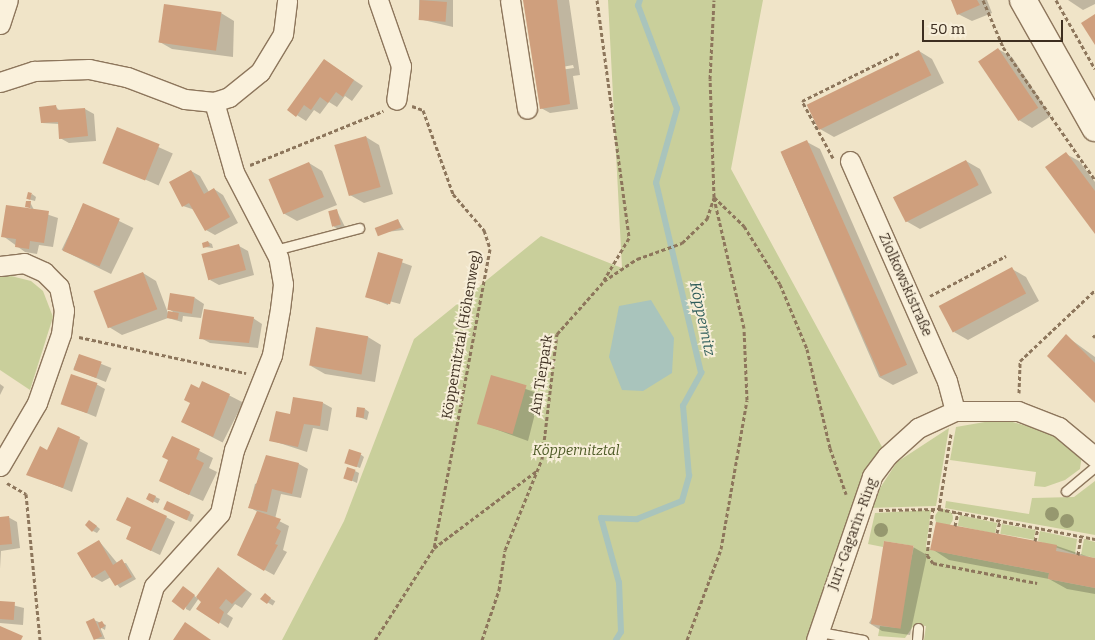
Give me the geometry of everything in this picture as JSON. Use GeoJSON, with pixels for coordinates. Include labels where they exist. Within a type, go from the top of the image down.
{"type":"FeatureCollection","features":[{"type":"Feature","properties":{"kind":"street"},"geometry":{"type":"LineString","coordinates":[[0,24],[8,0]]}},
{"type":"Feature","properties":{"kind":"street"},"geometry":{"type":"LineString","coordinates":[[0,82],[34,71],[89,69],[127,77],[185,99],[214,102],[229,97],[260,72],[283,34],[287,0]]}},
{"type":"Feature","properties":{"kind":"street"},"geometry":{"type":"LineString","coordinates":[[378,0],[401,66],[396,100]]}},
{"type":"Feature","properties":{"kind":"street"},"geometry":{"type":"LineString","coordinates":[[510,0],[527,109]]}},
{"type":"Feature","properties":{"kind":"street"},"geometry":{"type":"LineString","coordinates":[[1023,0],[1095,128]]}},
{"type":"Feature","properties":{"kind":"street"},"geometry":{"type":"LineString","coordinates":[[138,640],[154,586],[220,513],[234,450],[266,377],[283,284],[275,250],[234,172],[214,102]]}},
{"type":"Feature","properties":{"kind":"street","name":"Ziolkowskistraße"},"geometry":{"type":"LineString","coordinates":[[850,161],[947,381],[955,411]]}},
{"type":"Feature","properties":{"kind":"street"},"geometry":{"type":"LineString","coordinates":[[0,266],[24,263],[53,278],[64,310],[61,334],[38,403],[0,466]]}},
{"type":"Feature","properties":{"kind":"street","name":"Juri-Gagarin-Ring"},"geometry":{"type":"LineString","coordinates":[[818,636],[860,506],[887,456],[918,428],[955,411],[1018,411],[1059,427],[1095,457]]}},
{"type":"Feature","properties":{"kind":"lane"},"geometry":{"type":"LineString","coordinates":[[275,250],[359,228]]}},
{"type":"Feature","properties":{"kind":"lane"},"geometry":{"type":"LineString","coordinates":[[1066,491],[1095,467]]}},
{"type":"Feature","properties":{"kind":"lane"},"geometry":{"type":"LineString","coordinates":[[916,640],[918,628]]}},
{"type":"Feature","properties":{"kind":"lane"},"geometry":{"type":"LineString","coordinates":[[818,636],[863,640]]}},
{"type":"Feature","properties":{"kind":"path"},"geometry":{"type":"LineString","coordinates":[[597,0],[629,238],[604,281]]}},
{"type":"Feature","properties":{"kind":"path","name":"Am Tierpark"},"geometry":{"type":"LineString","coordinates":[[482,640],[499,590],[505,550],[538,470],[557,334],[604,281],[666,246],[682,243],[707,219],[714,197],[710,80],[714,0]]}},
{"type":"Feature","properties":{"kind":"path"},"geometry":{"type":"LineString","coordinates":[[983,0],[1003,48],[1095,180]]}},
{"type":"Feature","properties":{"kind":"path"},"geometry":{"type":"LineString","coordinates":[[1056,0],[1095,69]]}},
{"type":"Feature","properties":{"kind":"path"},"geometry":{"type":"LineString","coordinates":[[850,161],[835,162],[802,101],[899,53]]}},
{"type":"Feature","properties":{"kind":"path"},"geometry":{"type":"LineString","coordinates":[[234,172],[378,114],[396,100]]}},
{"type":"Feature","properties":{"kind":"path","name":"Köppernitztal (Höhenweg)"},"geometry":{"type":"LineString","coordinates":[[396,100],[423,110],[454,194],[484,230],[490,249],[434,548]]}},
{"type":"Feature","properties":{"kind":"path"},"geometry":{"type":"LineString","coordinates":[[714,197],[744,226],[780,284],[808,349],[839,480],[849,499],[870,511],[933,508],[1095,539]]}},
{"type":"Feature","properties":{"kind":"path"},"geometry":{"type":"LineString","coordinates":[[687,640],[721,549],[747,400],[744,328],[714,197]]}},
{"type":"Feature","properties":{"kind":"path"},"geometry":{"type":"LineString","coordinates":[[914,304],[1006,256]]}},
{"type":"Feature","properties":{"kind":"path"},"geometry":{"type":"LineString","coordinates":[[1018,411],[1020,361],[1095,290]]}},
{"type":"Feature","properties":{"kind":"path"},"geometry":{"type":"LineString","coordinates":[[61,334],[266,377]]}},
{"type":"Feature","properties":{"kind":"path"},"geometry":{"type":"LineString","coordinates":[[940,509],[955,411]]}},
{"type":"Feature","properties":{"kind":"path","name":"Köppernitztal (Höhenweg)"},"geometry":{"type":"LineString","coordinates":[[375,640],[434,548],[538,470]]}},
{"type":"Feature","properties":{"kind":"path"},"geometry":{"type":"LineString","coordinates":[[0,479],[26,494],[40,640]]}},
{"type":"Feature","properties":{"kind":"path"},"geometry":{"type":"LineString","coordinates":[[933,508],[927,555],[933,563],[1037,583]]}},
{"type":"Feature","properties":{"kind":"path"},"geometry":{"type":"LineString","coordinates":[[955,526],[958,512]]}},
{"type":"Feature","properties":{"kind":"path"},"geometry":{"type":"LineString","coordinates":[[997,534],[1000,521]]}},
{"type":"Feature","properties":{"kind":"path"},"geometry":{"type":"LineString","coordinates":[[1036,540],[1038,528]]}},
{"type":"Feature","properties":{"kind":"path"},"geometry":{"type":"LineString","coordinates":[[1078,555],[1081,537]]}},
{"type":"Feature","properties":{"kind":"green space","name":"Köppernitztal"},"geometry":{"type":"Polygon","coordinates":[[[608,0],[763,0],[731,169],[887,456],[810,640],[282,640],[344,521],[414,339],[541,236],[622,268],[608,0]]]}},
{"type":"Feature","properties":{"kind":"green space"},"geometry":{"type":"Polygon","coordinates":[[[7,275],[31,281],[43,291],[53,317],[30,390],[0,370],[0,277],[7,275]]]}},
{"type":"Feature","properties":{"kind":"green space"},"geometry":{"type":"Polygon","coordinates":[[[1002,419],[1059,435],[1082,454],[1080,469],[1065,480],[1045,487],[1034,486],[1036,472],[950,460],[956,427],[1002,419]]]}},
{"type":"Feature","properties":{"kind":"green space"},"geometry":{"type":"Polygon","coordinates":[[[949,428],[936,506],[867,508],[897,462],[949,428]]]}},
{"type":"Feature","properties":{"kind":"green space"},"geometry":{"type":"Polygon","coordinates":[[[1095,481],[1095,535],[945,508],[946,501],[1029,514],[1032,498],[1074,497],[1095,481]]]}},
{"type":"Feature","properties":{"kind":"green space"},"geometry":{"type":"Polygon","coordinates":[[[944,509],[950,512],[953,518],[950,524],[944,527],[938,524],[935,518],[938,512],[944,509]]]}},
{"type":"Feature","properties":{"kind":"green space"},"geometry":{"type":"Polygon","coordinates":[[[931,510],[926,547],[931,550],[1049,573],[1048,579],[1095,588],[1095,640],[924,640],[926,626],[914,625],[905,638],[878,636],[880,626],[897,628],[914,546],[884,541],[883,547],[868,544],[875,513],[931,510]]]}},
{"type":"Feature","properties":{"kind":"green space"},"geometry":{"type":"Polygon","coordinates":[[[960,515],[997,523],[995,534],[958,526],[960,515]]]}},
{"type":"Feature","properties":{"kind":"green space"},"geometry":{"type":"Polygon","coordinates":[[[1002,524],[1035,530],[1034,540],[1000,534],[1002,524]]]}},
{"type":"Feature","properties":{"kind":"green space"},"geometry":{"type":"Polygon","coordinates":[[[1040,531],[1077,539],[1075,554],[1038,541],[1040,531]]]}},
{"type":"Feature","properties":{"kind":"green space"},"geometry":{"type":"Polygon","coordinates":[[[1084,539],[1095,542],[1095,558],[1081,555],[1084,539]]]}},
{"type":"Feature","properties":{"kind":"water"},"geometry":{"type":"Polygon","coordinates":[[[651,300],[674,338],[672,373],[643,391],[622,390],[609,357],[619,306],[651,300]]]}},
{"type":"Feature","properties":{"kind":"building"},"geometry":{"type":"Polygon","coordinates":[[[420,0],[447,2],[446,22],[419,20],[420,0]]]}},
{"type":"Feature","properties":{"kind":"building"},"geometry":{"type":"Polygon","coordinates":[[[523,0],[557,0],[570,104],[540,109],[523,0]]]}},
{"type":"Feature","properties":{"kind":"building"},"geometry":{"type":"Polygon","coordinates":[[[951,0],[977,0],[980,5],[957,15],[951,0]]]}},
{"type":"Feature","properties":{"kind":"building"},"geometry":{"type":"Polygon","coordinates":[[[164,4],[221,12],[216,51],[159,43],[164,4]]]}},
{"type":"Feature","properties":{"kind":"building"},"geometry":{"type":"Polygon","coordinates":[[[1095,14],[1095,45],[1081,23],[1095,14]]]}},
{"type":"Feature","properties":{"kind":"building"},"geometry":{"type":"Polygon","coordinates":[[[998,48],[1038,108],[1018,121],[978,61],[998,48]]]}},
{"type":"Feature","properties":{"kind":"building"},"geometry":{"type":"Polygon","coordinates":[[[919,50],[931,75],[819,130],[807,105],[919,50]]]}},
{"type":"Feature","properties":{"kind":"building"},"geometry":{"type":"Polygon","coordinates":[[[324,59],[354,80],[343,97],[336,92],[328,103],[320,97],[311,110],[304,105],[296,117],[287,110],[324,59]]]}},
{"type":"Feature","properties":{"kind":"building"},"geometry":{"type":"Polygon","coordinates":[[[56,105],[57,110],[85,108],[88,136],[59,139],[58,122],[41,123],[39,107],[56,105]]]}},
{"type":"Feature","properties":{"kind":"building"},"geometry":{"type":"Polygon","coordinates":[[[117,127],[160,144],[145,180],[102,163],[117,127]]]}},
{"type":"Feature","properties":{"kind":"building"},"geometry":{"type":"Polygon","coordinates":[[[366,136],[381,187],[349,196],[334,145],[366,136]]]}},
{"type":"Feature","properties":{"kind":"building"},"geometry":{"type":"Polygon","coordinates":[[[807,140],[907,365],[881,377],[781,152],[807,140]]]}},
{"type":"Feature","properties":{"kind":"building"},"geometry":{"type":"Polygon","coordinates":[[[1066,152],[1095,191],[1095,234],[1045,167],[1066,152]]]}},
{"type":"Feature","properties":{"kind":"building"},"geometry":{"type":"Polygon","coordinates":[[[966,160],[979,185],[906,222],[893,197],[966,160]]]}},
{"type":"Feature","properties":{"kind":"building"},"geometry":{"type":"Polygon","coordinates":[[[309,162],[324,197],[283,214],[268,179],[309,162]]]}},
{"type":"Feature","properties":{"kind":"building"},"geometry":{"type":"Polygon","coordinates":[[[191,170],[204,194],[214,188],[230,217],[205,231],[189,203],[182,207],[169,182],[191,170]]]}},
{"type":"Feature","properties":{"kind":"building"},"geometry":{"type":"Polygon","coordinates":[[[28,192],[32,193],[30,200],[26,199],[28,192]]]}},
{"type":"Feature","properties":{"kind":"building"},"geometry":{"type":"Polygon","coordinates":[[[26,201],[31,201],[30,208],[25,207],[26,201]]]}},
{"type":"Feature","properties":{"kind":"building"},"geometry":{"type":"Polygon","coordinates":[[[83,203],[120,219],[100,266],[63,251],[83,203]]]}},
{"type":"Feature","properties":{"kind":"building"},"geometry":{"type":"Polygon","coordinates":[[[6,205],[49,211],[44,243],[30,241],[29,249],[15,247],[16,239],[1,237],[6,205]]]}},
{"type":"Feature","properties":{"kind":"building"},"geometry":{"type":"Polygon","coordinates":[[[337,209],[341,225],[332,227],[328,211],[337,209]]]}},
{"type":"Feature","properties":{"kind":"building"},"geometry":{"type":"Polygon","coordinates":[[[398,219],[401,227],[378,236],[375,228],[398,219]]]}},
{"type":"Feature","properties":{"kind":"building"},"geometry":{"type":"Polygon","coordinates":[[[208,241],[210,246],[203,248],[202,243],[208,241]]]}},
{"type":"Feature","properties":{"kind":"building"},"geometry":{"type":"Polygon","coordinates":[[[239,244],[246,270],[208,280],[201,254],[239,244]]]}},
{"type":"Feature","properties":{"kind":"building"},"geometry":{"type":"Polygon","coordinates":[[[378,252],[403,259],[390,304],[365,297],[378,252]]]}},
{"type":"Feature","properties":{"kind":"building"},"geometry":{"type":"Polygon","coordinates":[[[1012,267],[1026,293],[953,332],[939,306],[1012,267]]]}},
{"type":"Feature","properties":{"kind":"building"},"geometry":{"type":"Polygon","coordinates":[[[143,272],[157,309],[108,328],[94,291],[143,272]]]}},
{"type":"Feature","properties":{"kind":"building"},"geometry":{"type":"Polygon","coordinates":[[[170,293],[195,297],[192,314],[167,310],[170,293]]]}},
{"type":"Feature","properties":{"kind":"building"},"geometry":{"type":"Polygon","coordinates":[[[204,309],[254,317],[249,343],[199,339],[204,309]]]}},
{"type":"Feature","properties":{"kind":"building"},"geometry":{"type":"Polygon","coordinates":[[[168,311],[179,313],[178,320],[167,318],[168,311]]]}},
{"type":"Feature","properties":{"kind":"building"},"geometry":{"type":"Polygon","coordinates":[[[316,327],[368,336],[361,375],[309,365],[316,327]]]}},
{"type":"Feature","properties":{"kind":"building"},"geometry":{"type":"Polygon","coordinates":[[[1066,334],[1095,363],[1095,403],[1047,356],[1066,334]]]}},
{"type":"Feature","properties":{"kind":"building"},"geometry":{"type":"Polygon","coordinates":[[[79,354],[102,362],[96,378],[73,370],[79,354]]]}},
{"type":"Feature","properties":{"kind":"building"},"geometry":{"type":"Polygon","coordinates":[[[71,374],[97,383],[87,413],[61,404],[71,374]]]}},
{"type":"Feature","properties":{"kind":"building"},"geometry":{"type":"Polygon","coordinates":[[[491,375],[527,385],[513,434],[477,424],[491,375]]]}},
{"type":"Feature","properties":{"kind":"building"},"geometry":{"type":"Polygon","coordinates":[[[202,381],[230,394],[213,437],[181,422],[190,403],[184,400],[191,384],[199,388],[202,381]]]}},
{"type":"Feature","properties":{"kind":"building"},"geometry":{"type":"Polygon","coordinates":[[[293,397],[323,402],[320,426],[304,424],[298,447],[269,441],[276,411],[290,414],[293,397]]]}},
{"type":"Feature","properties":{"kind":"building"},"geometry":{"type":"Polygon","coordinates":[[[357,407],[365,408],[364,418],[356,417],[357,407]]]}},
{"type":"Feature","properties":{"kind":"building"},"geometry":{"type":"Polygon","coordinates":[[[58,427],[80,437],[63,488],[26,475],[40,446],[47,450],[58,427]]]}},
{"type":"Feature","properties":{"kind":"building"},"geometry":{"type":"Polygon","coordinates":[[[172,436],[200,449],[196,459],[204,463],[189,495],[159,481],[168,460],[162,457],[172,436]]]}},
{"type":"Feature","properties":{"kind":"building"},"geometry":{"type":"Polygon","coordinates":[[[349,449],[361,453],[357,467],[344,463],[349,449]]]}},
{"type":"Feature","properties":{"kind":"building"},"geometry":{"type":"Polygon","coordinates":[[[266,455],[299,463],[292,494],[272,489],[267,512],[248,508],[266,455]]]}},
{"type":"Feature","properties":{"kind":"building"},"geometry":{"type":"Polygon","coordinates":[[[347,467],[356,470],[352,481],[343,478],[347,467]]]}},
{"type":"Feature","properties":{"kind":"building"},"geometry":{"type":"Polygon","coordinates":[[[149,493],[156,496],[153,503],[146,499],[149,493]]]}},
{"type":"Feature","properties":{"kind":"building"},"geometry":{"type":"Polygon","coordinates":[[[127,497],[167,516],[151,551],[126,539],[131,527],[116,520],[127,497]]]}},
{"type":"Feature","properties":{"kind":"building"},"geometry":{"type":"Polygon","coordinates":[[[167,501],[191,512],[187,520],[163,509],[167,501]]]}},
{"type":"Feature","properties":{"kind":"building"},"geometry":{"type":"Polygon","coordinates":[[[257,511],[281,519],[276,528],[281,531],[275,544],[278,545],[264,571],[237,555],[257,511]]]}},
{"type":"Feature","properties":{"kind":"building"},"geometry":{"type":"Polygon","coordinates":[[[9,516],[12,544],[0,545],[0,517],[9,516]]]}},
{"type":"Feature","properties":{"kind":"building"},"geometry":{"type":"Polygon","coordinates":[[[89,520],[97,526],[92,532],[85,525],[89,520]]]}},
{"type":"Feature","properties":{"kind":"building"},"geometry":{"type":"Polygon","coordinates":[[[936,522],[1057,545],[1056,551],[1095,558],[1095,588],[1048,579],[1049,573],[930,550],[936,522]]]}},
{"type":"Feature","properties":{"kind":"building"},"geometry":{"type":"Polygon","coordinates":[[[99,540],[113,565],[122,559],[132,577],[115,586],[105,570],[92,578],[77,553],[99,540]]]}},
{"type":"Feature","properties":{"kind":"building"},"geometry":{"type":"Polygon","coordinates":[[[884,541],[914,546],[900,629],[871,624],[884,541]]]}},
{"type":"Feature","properties":{"kind":"building"},"geometry":{"type":"Polygon","coordinates":[[[218,567],[246,590],[232,604],[226,599],[219,608],[224,612],[219,624],[196,609],[201,602],[196,597],[218,567]]]}},
{"type":"Feature","properties":{"kind":"building"},"geometry":{"type":"Polygon","coordinates":[[[183,586],[195,595],[184,610],[172,601],[183,586]]]}},
{"type":"Feature","properties":{"kind":"building"},"geometry":{"type":"Polygon","coordinates":[[[265,593],[271,598],[267,604],[260,599],[265,593]]]}},
{"type":"Feature","properties":{"kind":"building"},"geometry":{"type":"Polygon","coordinates":[[[0,601],[15,602],[14,620],[0,619],[0,601]]]}},
{"type":"Feature","properties":{"kind":"building"},"geometry":{"type":"Polygon","coordinates":[[[94,618],[102,636],[94,640],[86,622],[94,618]]]}},
{"type":"Feature","properties":{"kind":"building"},"geometry":{"type":"Polygon","coordinates":[[[102,621],[105,626],[100,629],[98,623],[102,621]]]}},
{"type":"Feature","properties":{"kind":"building"},"geometry":{"type":"Polygon","coordinates":[[[185,622],[211,640],[173,640],[185,622]]]}},
{"type":"Feature","properties":{"kind":"building"},"geometry":{"type":"Polygon","coordinates":[[[0,626],[23,636],[21,640],[0,640],[0,626]]]}},
{"type":"Feature","properties":{"kind":"waterway","name":"Köppernitz"},"geometry":{"type":"LineString","coordinates":[[616,640],[621,632],[619,583],[601,518],[637,519],[682,501],[689,476],[683,406],[701,373],[656,183],[677,109],[638,6],[640,0]]}}]}
